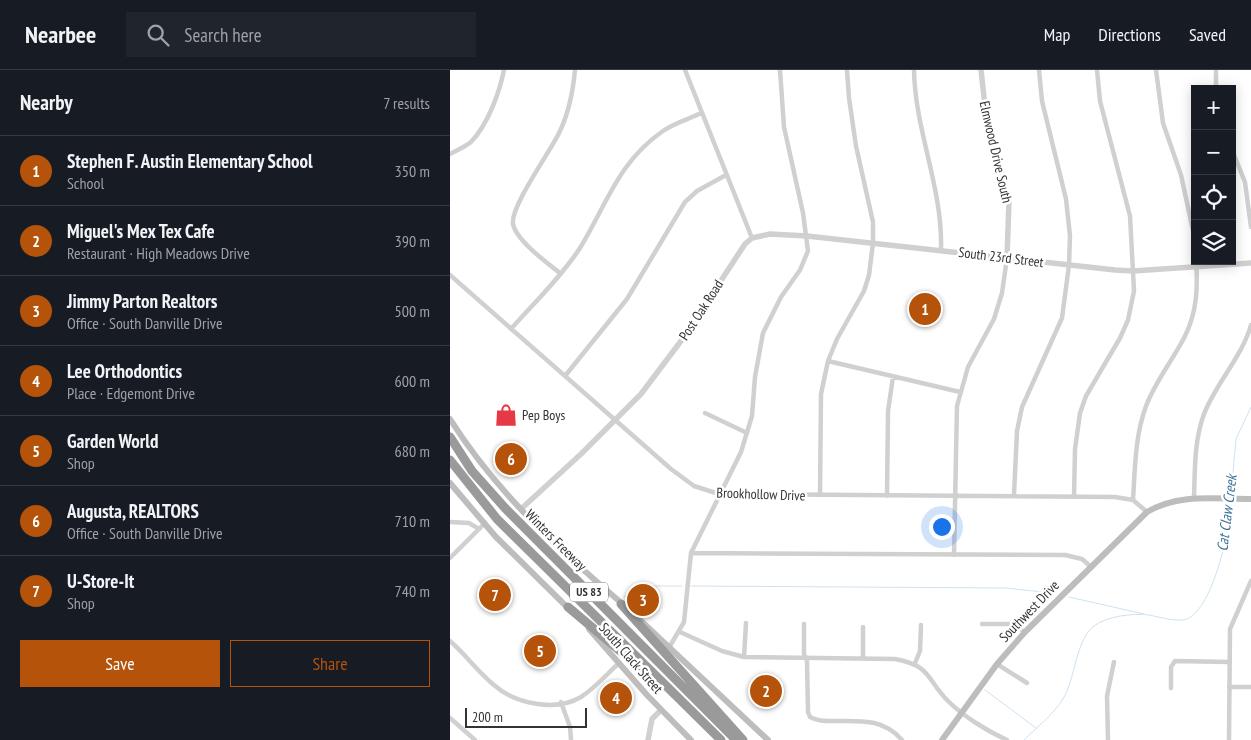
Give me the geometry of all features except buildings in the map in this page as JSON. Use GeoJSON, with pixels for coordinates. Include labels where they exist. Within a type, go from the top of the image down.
{"type":"FeatureCollection","features":[{"type":"Feature","properties":{"kind":"highway","name":"Winters Freeway"},"geometry":{"type":"LineString","coordinates":[[450,437],[472,471],[505,508],[736,740]]}},
{"type":"Feature","properties":{"kind":"highway","name":"Winters Freeway"},"geometry":{"type":"LineString","coordinates":[[450,460],[496,520],[722,740]]}},
{"type":"Feature","properties":{"kind":"highway"},"geometry":{"type":"LineString","coordinates":[[621,604],[744,740]]}},
{"type":"Feature","properties":{"kind":"highway"},"geometry":{"type":"LineString","coordinates":[[568,607],[704,723]]}},
{"type":"Feature","properties":{"kind":"main road"},"geometry":{"type":"LineString","coordinates":[[450,419],[481,464],[521,509],[572,560],[670,646],[768,740]]}},
{"type":"Feature","properties":{"kind":"main road","name":"South Clack Street"},"geometry":{"type":"LineString","coordinates":[[450,483],[496,537],[568,607],[661,710],[691,740]]}},
{"type":"Feature","properties":{"kind":"main road","name":"Southwest Drive"},"geometry":{"type":"LineString","coordinates":[[942,740],[997,664],[1025,632],[1147,512],[1170,501],[1194,498],[1251,499]]}},
{"type":"Feature","properties":{"kind":"street"},"geometry":{"type":"LineString","coordinates":[[450,154],[470,142],[480,128],[498,91],[504,70]]}},
{"type":"Feature","properties":{"kind":"street"},"geometry":{"type":"LineString","coordinates":[[560,273],[528,246],[516,232],[512,221],[520,200],[560,131],[570,101],[575,70]]}},
{"type":"Feature","properties":{"kind":"street"},"geometry":{"type":"LineString","coordinates":[[684,70],[752,238]]}},
{"type":"Feature","properties":{"kind":"street"},"geometry":{"type":"LineString","coordinates":[[670,646],[680,632],[685,613],[691,553],[741,452],[747,433],[752,416],[755,377],[763,333],[770,315],[806,259],[808,251],[807,236],[784,127],[780,70]]}},
{"type":"Feature","properties":{"kind":"street"},"geometry":{"type":"LineString","coordinates":[[820,496],[821,394],[828,361],[836,338],[864,292],[870,275],[873,243],[873,222],[856,146],[848,98],[847,70]]}},
{"type":"Feature","properties":{"kind":"street"},"geometry":{"type":"LineString","coordinates":[[914,70],[920,125],[940,208],[941,250]]}},
{"type":"Feature","properties":{"kind":"street","name":"Elmwood Drive South"},"geometry":{"type":"LineString","coordinates":[[954,555],[955,421],[960,392],[968,367],[994,319],[1002,293],[1007,258],[1008,201],[985,106],[981,70]]}},
{"type":"Feature","properties":{"kind":"street"},"geometry":{"type":"LineString","coordinates":[[1014,496],[1017,431],[1022,407],[1062,318],[1069,265],[1070,236],[1066,199],[1044,109],[1039,70]]}},
{"type":"Feature","properties":{"kind":"street"},"geometry":{"type":"LineString","coordinates":[[1074,497],[1075,448],[1080,413],[1086,396],[1120,338],[1128,320],[1134,297],[1130,216],[1100,101],[1097,70]]}},
{"type":"Feature","properties":{"kind":"street"},"geometry":{"type":"LineString","coordinates":[[1156,70],[1163,123],[1181,175],[1191,221]]}},
{"type":"Feature","properties":{"kind":"street"},"geometry":{"type":"LineString","coordinates":[[1216,70],[1216,85]]}},
{"type":"Feature","properties":{"kind":"street"},"geometry":{"type":"LineString","coordinates":[[510,329],[580,248],[612,186],[634,156],[665,130],[701,113]]}},
{"type":"Feature","properties":{"kind":"street"},"geometry":{"type":"LineString","coordinates":[[1236,160],[1245,182],[1250,205],[1251,227]]}},
{"type":"Feature","properties":{"kind":"street"},"geometry":{"type":"LineString","coordinates":[[565,376],[627,299],[685,202],[697,191],[726,175]]}},
{"type":"Feature","properties":{"kind":"street","name":"South 23rd Street"},"geometry":{"type":"LineString","coordinates":[[752,238],[770,234],[807,236],[1133,271],[1191,264]]}},
{"type":"Feature","properties":{"kind":"street","name":"Post Oak Road"},"geometry":{"type":"LineString","coordinates":[[521,509],[616,420],[655,376],[684,337],[736,254],[752,238]]}},
{"type":"Feature","properties":{"kind":"street","name":"South 23rd Street"},"geometry":{"type":"LineString","coordinates":[[1236,262],[1251,262]]}},
{"type":"Feature","properties":{"kind":"street"},"geometry":{"type":"LineString","coordinates":[[1147,512],[1134,500],[1136,442],[1141,422],[1161,372],[1185,336],[1191,321],[1198,287],[1197,265]]}},
{"type":"Feature","properties":{"kind":"street","name":"Brookhollow Drive"},"geometry":{"type":"LineString","coordinates":[[450,275],[616,420],[670,470],[694,486],[719,494],[1014,496],[1134,500]]}},
{"type":"Feature","properties":{"kind":"street"},"geometry":{"type":"LineString","coordinates":[[1194,498],[1196,444],[1205,413],[1242,346],[1251,325]]}},
{"type":"Feature","properties":{"kind":"street"},"geometry":{"type":"LineString","coordinates":[[828,361],[960,392]]}},
{"type":"Feature","properties":{"kind":"street"},"geometry":{"type":"LineString","coordinates":[[887,496],[888,411],[893,377]]}},
{"type":"Feature","properties":{"kind":"street"},"geometry":{"type":"LineString","coordinates":[[705,413],[747,433]]}},
{"type":"Feature","properties":{"kind":"street"},"geometry":{"type":"LineString","coordinates":[[450,522],[469,523],[479,529]]}},
{"type":"Feature","properties":{"kind":"street"},"geometry":{"type":"LineString","coordinates":[[450,558],[452,552],[484,523]]}},
{"type":"Feature","properties":{"kind":"street"},"geometry":{"type":"LineString","coordinates":[[691,553],[1065,555],[1082,559],[1090,566]]}},
{"type":"Feature","properties":{"kind":"street"},"geometry":{"type":"LineString","coordinates":[[1229,740],[1232,620],[1249,589],[1251,581]]}},
{"type":"Feature","properties":{"kind":"street"},"geometry":{"type":"LineString","coordinates":[[744,657],[746,623]]}},
{"type":"Feature","properties":{"kind":"street"},"geometry":{"type":"LineString","coordinates":[[804,624],[804,654],[806,658],[808,712],[810,717],[821,720],[880,723],[893,730],[902,740]]}},
{"type":"Feature","properties":{"kind":"street"},"geometry":{"type":"LineString","coordinates":[[982,624],[1012,624],[1025,632]]}},
{"type":"Feature","properties":{"kind":"street"},"geometry":{"type":"LineString","coordinates":[[914,664],[920,650],[921,625]]}},
{"type":"Feature","properties":{"kind":"street"},"geometry":{"type":"LineString","coordinates":[[863,627],[863,658]]}},
{"type":"Feature","properties":{"kind":"street"},"geometry":{"type":"LineString","coordinates":[[680,632],[722,651],[744,657],[895,659],[914,664],[932,678],[948,701],[1007,740]]}},
{"type":"Feature","properties":{"kind":"street"},"geometry":{"type":"LineString","coordinates":[[450,641],[493,685],[512,698],[533,704],[561,702],[579,698],[619,663]]}},
{"type":"Feature","properties":{"kind":"street"},"geometry":{"type":"LineString","coordinates":[[1171,688],[1171,667],[1175,661],[1230,662]]}},
{"type":"Feature","properties":{"kind":"street"},"geometry":{"type":"LineString","coordinates":[[1108,740],[1107,696],[1114,662]]}},
{"type":"Feature","properties":{"kind":"street"},"geometry":{"type":"LineString","coordinates":[[997,664],[1027,683]]}},
{"type":"Feature","properties":{"kind":"street"},"geometry":{"type":"LineString","coordinates":[[1229,687],[1251,687]]}},
{"type":"Feature","properties":{"kind":"street"},"geometry":{"type":"LineString","coordinates":[[561,702],[570,728],[571,740]]}},
{"type":"Feature","properties":{"kind":"street"},"geometry":{"type":"LineString","coordinates":[[648,740],[652,719],[661,710]]}},
{"type":"Feature","properties":{"kind":"street"},"geometry":{"type":"LineString","coordinates":[[450,718],[476,740]]}},
{"type":"Feature","properties":{"kind":"waterway","name":"Cat Claw Creek"},"geometry":{"type":"LineString","coordinates":[[1231,495],[1236,439],[1251,407]]}},
{"type":"Feature","properties":{"kind":"waterway","name":"Cat Claw Creek"},"geometry":{"type":"LineString","coordinates":[[1024,740],[1050,715],[1063,699],[1083,640],[1094,626],[1106,620],[1135,614],[1179,620],[1193,615],[1203,603],[1218,568],[1228,530],[1231,502]]}},
{"type":"Feature","properties":{"kind":"waterway"},"geometry":{"type":"LineString","coordinates":[[624,597],[641,586],[682,586]]}},
{"type":"Feature","properties":{"kind":"waterway"},"geometry":{"type":"LineString","coordinates":[[691,586],[1005,588],[1052,593]]}},
{"type":"Feature","properties":{"kind":"waterway"},"geometry":{"type":"LineString","coordinates":[[1069,597],[1144,614]]}},
{"type":"Feature","properties":{"kind":"waterway"},"geometry":{"type":"LineString","coordinates":[[985,690],[1036,728]]}},
{"type":"Feature","properties":{"kind":"place","name":"Stephen F. Austin Elementary School"},"geometry":{"type":"Point","coordinates":[925,309]}},
{"type":"Feature","properties":{"kind":"place","name":"Pep Boys"},"geometry":{"type":"Point","coordinates":[506,415]}},
{"type":"Feature","properties":{"kind":"place","name":"Augusta, REALTORS"},"geometry":{"type":"Point","coordinates":[511,459]}},
{"type":"Feature","properties":{"kind":"place","name":"U-Store-It"},"geometry":{"type":"Point","coordinates":[495,595]}},
{"type":"Feature","properties":{"kind":"place","name":"Jimmy Parton Realtors"},"geometry":{"type":"Point","coordinates":[643,600]}},
{"type":"Feature","properties":{"kind":"place","name":"Garden World"},"geometry":{"type":"Point","coordinates":[540,651]}},
{"type":"Feature","properties":{"kind":"place","name":"Miguel's Mex Tex Cafe"},"geometry":{"type":"Point","coordinates":[766,691]}},
{"type":"Feature","properties":{"kind":"place","name":"Lee Orthodontics"},"geometry":{"type":"Point","coordinates":[616,698]}}]}
